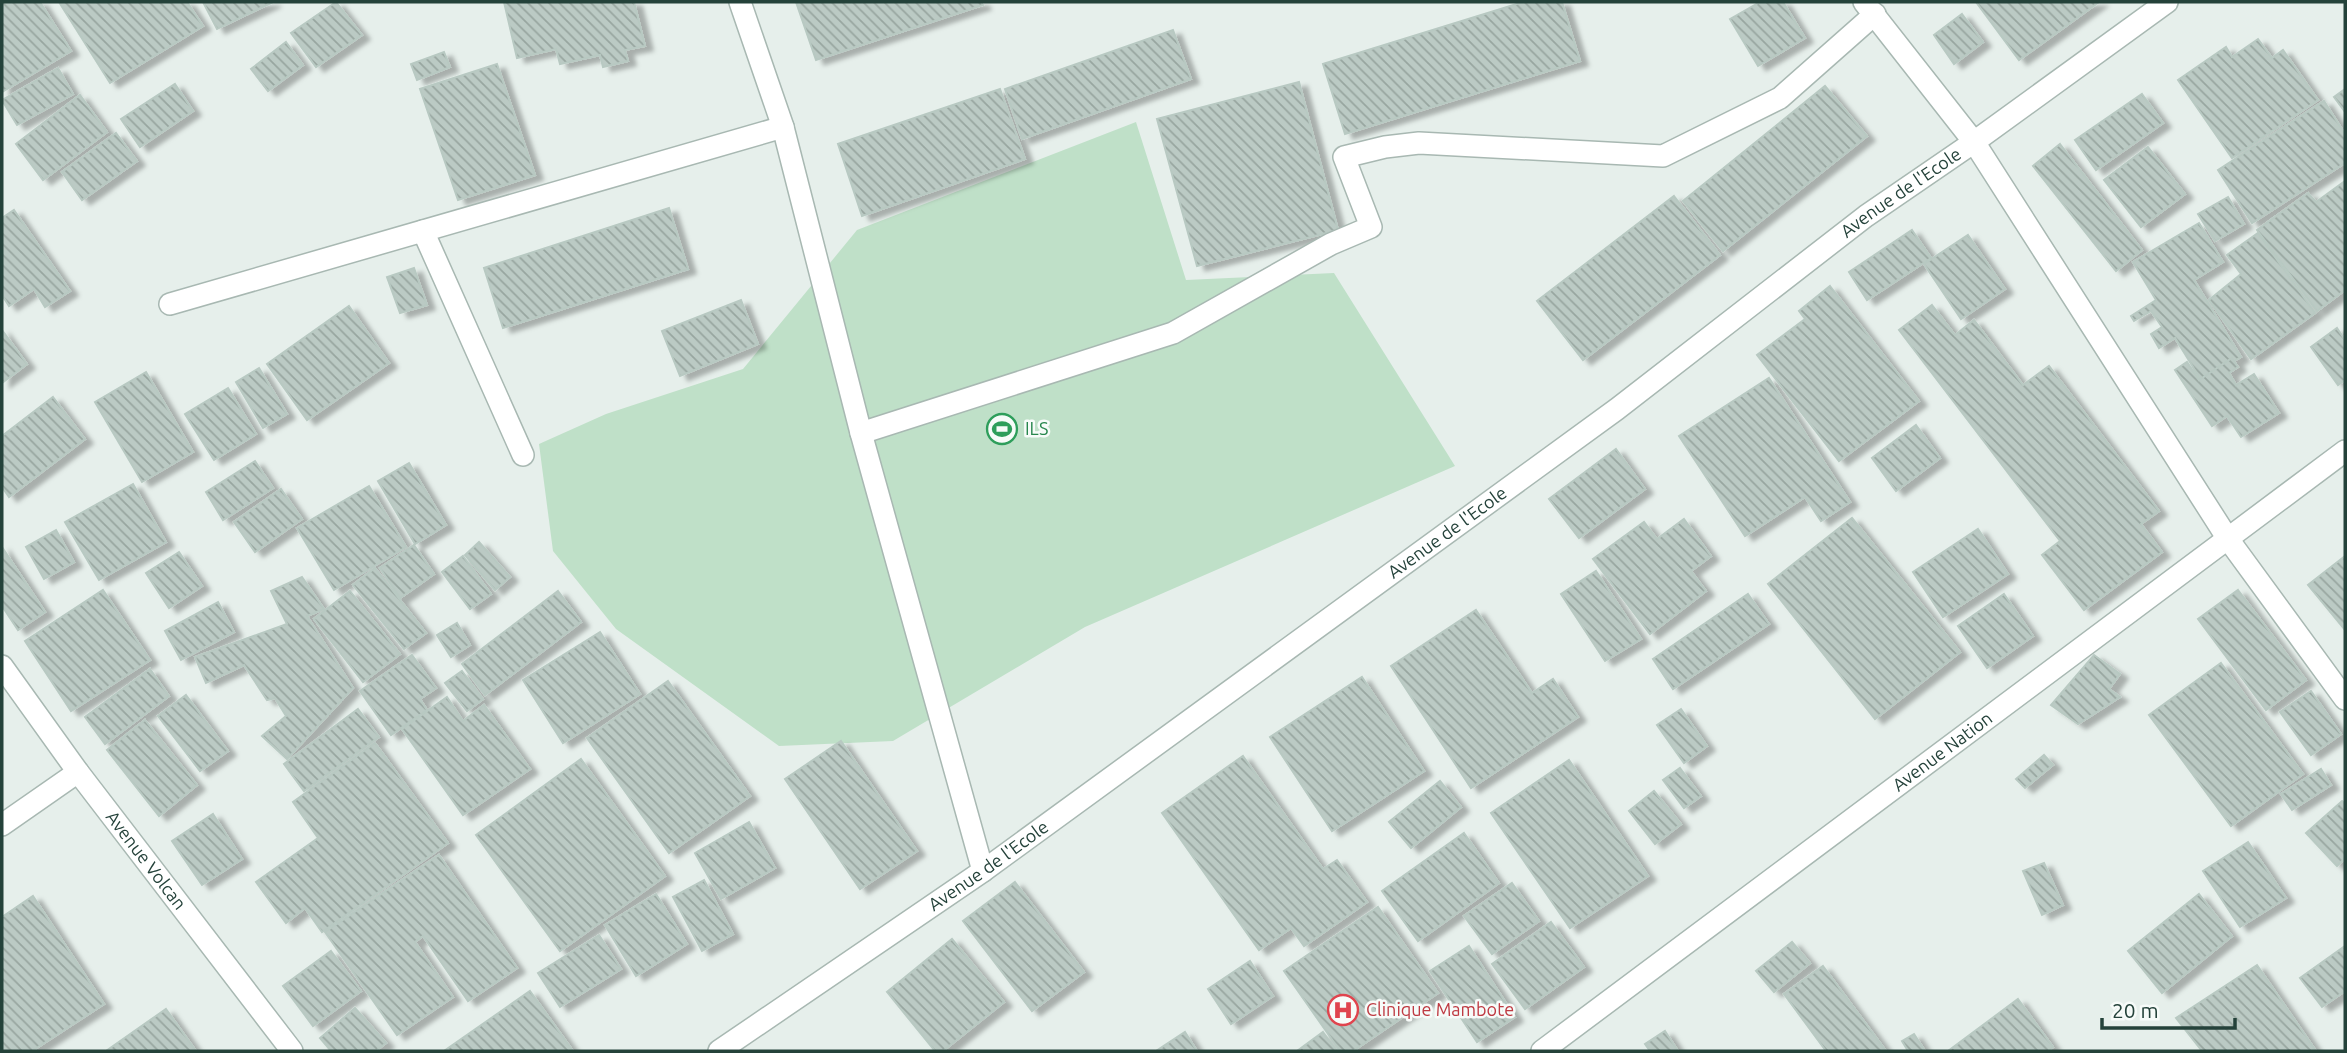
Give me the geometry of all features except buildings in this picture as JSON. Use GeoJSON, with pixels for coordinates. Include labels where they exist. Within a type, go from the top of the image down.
{"type":"FeatureCollection","features":[{"type":"Feature","properties":{"kind":"street"},"geometry":{"type":"LineString","coordinates":[[740,2],[783,127],[861,433],[983,871]]}},
{"type":"Feature","properties":{"kind":"street","name":"Avenue de l'Ecole"},"geometry":{"type":"LineString","coordinates":[[719,1051],[983,871],[1617,409],[1866,216],[1974,142],[2167,2]]}},
{"type":"Feature","properties":{"kind":"street"},"geometry":{"type":"LineString","coordinates":[[861,433],[1173,333],[1331,244],[1371,227],[1344,157],[1385,147],[1419,143],[1663,156],[1780,98],[1870,8],[1974,142],[2228,539],[2345,699]]}},
{"type":"Feature","properties":{"kind":"street"},"geometry":{"type":"LineString","coordinates":[[170,304],[783,127]]}},
{"type":"Feature","properties":{"kind":"street"},"geometry":{"type":"LineString","coordinates":[[423,231],[523,455]]}},
{"type":"Feature","properties":{"kind":"street","name":"Avenue Nation"},"geometry":{"type":"LineString","coordinates":[[1542,1051],[2345,451]]}},
{"type":"Feature","properties":{"kind":"street","name":"Avenue Volcan"},"geometry":{"type":"LineString","coordinates":[[2,666],[78,772],[292,1051]]}},
{"type":"Feature","properties":{"kind":"street"},"geometry":{"type":"LineString","coordinates":[[2,825],[78,772]]}},
{"type":"Feature","properties":{"kind":"green space","name":"ILS"},"geometry":{"type":"Polygon","coordinates":[[[1136,122],[1186,280],[1334,273],[1455,466],[1085,627],[893,741],[779,746],[616,629],[553,551],[539,444],[606,414],[743,369],[857,230],[1136,122]]]}},
{"type":"Feature","properties":{"kind":"place","name":"ILS"},"geometry":{"type":"Point","coordinates":[1002,429]}},
{"type":"Feature","properties":{"kind":"place","name":"Clinique Mambote"},"geometry":{"type":"Point","coordinates":[1343,1010]}}]}
